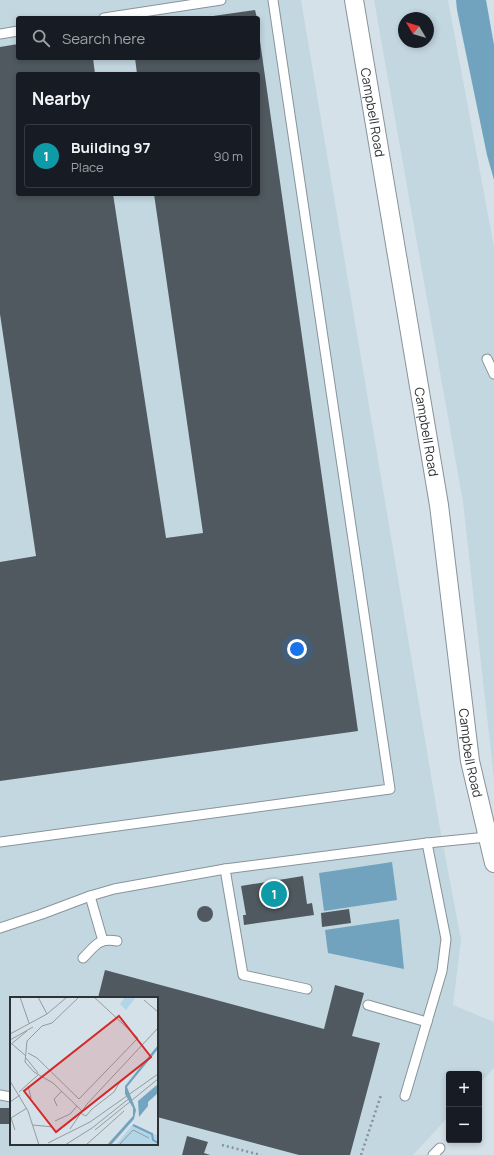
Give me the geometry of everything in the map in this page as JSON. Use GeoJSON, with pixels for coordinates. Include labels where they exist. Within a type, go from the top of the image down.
{"type":"FeatureCollection","features":[{"type":"Feature","properties":{"kind":"street","name":"Campbell Road"},"geometry":{"type":"LineString","coordinates":[[354,0],[439,505],[470,761],[494,863]]}},
{"type":"Feature","properties":{"kind":"lane"},"geometry":{"type":"LineString","coordinates":[[117,16],[221,0]]}},
{"type":"Feature","properties":{"kind":"lane"},"geometry":{"type":"LineString","coordinates":[[0,842],[390,789],[273,0]]}},
{"type":"Feature","properties":{"kind":"lane"},"geometry":{"type":"LineString","coordinates":[[0,34],[16,31]]}},
{"type":"Feature","properties":{"kind":"lane"},"geometry":{"type":"LineString","coordinates":[[487,359],[494,374]]}},
{"type":"Feature","properties":{"kind":"lane"},"geometry":{"type":"LineString","coordinates":[[0,928],[114,889],[225,870],[487,836]]}},
{"type":"Feature","properties":{"kind":"lane"},"geometry":{"type":"LineString","coordinates":[[405,1096],[442,971],[446,939],[427,843]]}},
{"type":"Feature","properties":{"kind":"lane"},"geometry":{"type":"LineString","coordinates":[[225,870],[243,975],[307,989]]}},
{"type":"Feature","properties":{"kind":"lane"},"geometry":{"type":"LineString","coordinates":[[90,896],[103,941]]}},
{"type":"Feature","properties":{"kind":"lane"},"geometry":{"type":"LineString","coordinates":[[83,958],[98,943],[108,940],[117,942]]}},
{"type":"Feature","properties":{"kind":"lane"},"geometry":{"type":"LineString","coordinates":[[368,1005],[427,1022]]}},
{"type":"Feature","properties":{"kind":"lane"},"geometry":{"type":"LineString","coordinates":[[0,1095],[10,1097]]}},
{"type":"Feature","properties":{"kind":"lane"},"geometry":{"type":"LineString","coordinates":[[434,1155],[440,1148]]}},
{"type":"Feature","properties":{"kind":"path"},"geometry":{"type":"LineString","coordinates":[[361,1155],[381,1095]]}},
{"type":"Feature","properties":{"kind":"path"},"geometry":{"type":"LineString","coordinates":[[222,1145],[261,1155]]}},
{"type":"Feature","properties":{"kind":"shaded area"},"geometry":{"type":"Polygon","coordinates":[[[0,0],[301,0],[439,823],[461,940],[453,1005],[494,1022],[494,1068],[482,1081],[482,1071],[446,1071],[446,1119],[413,1155],[0,1155],[0,0]]]}},
{"type":"Feature","properties":{"kind":"shaded area"},"geometry":{"type":"Polygon","coordinates":[[[374,0],[448,0],[494,247],[494,779],[463,502],[374,0]]]}},
{"type":"Feature","properties":{"kind":"water"},"geometry":{"type":"Polygon","coordinates":[[[456,0],[486,0],[494,45],[494,180],[487,155],[456,0]]]}},
{"type":"Feature","properties":{"kind":"water"},"geometry":{"type":"Polygon","coordinates":[[[392,862],[397,900],[324,911],[319,873],[392,862]]]}},
{"type":"Feature","properties":{"kind":"water"},"geometry":{"type":"Polygon","coordinates":[[[399,919],[404,969],[328,953],[325,930],[399,919]]]}},
{"type":"Feature","properties":{"kind":"building"},"geometry":{"type":"Polygon","coordinates":[[[255,10],[256,16],[213,16],[255,10]]]}},
{"type":"Feature","properties":{"kind":"building"},"geometry":{"type":"Polygon","coordinates":[[[260,41],[358,731],[0,781],[0,562],[36,556],[0,314],[0,47],[16,44],[16,60],[93,60],[95,72],[16,72],[16,196],[113,196],[166,538],[203,533],[154,196],[260,196],[260,72],[137,72],[135,60],[260,60],[260,41]]]}},
{"type":"Feature","properties":{"kind":"building"},"geometry":{"type":"Polygon","coordinates":[[[303,876],[307,904],[312,903],[314,915],[244,925],[243,915],[246,915],[241,886],[303,876]]]}},
{"type":"Feature","properties":{"kind":"building"},"geometry":{"type":"Polygon","coordinates":[[[202,906],[208,906],[213,911],[211,920],[208,922],[202,922],[197,917],[197,911],[202,906]]]}},
{"type":"Feature","properties":{"kind":"building"},"geometry":{"type":"Polygon","coordinates":[[[349,909],[351,923],[322,927],[321,913],[349,909]]]}},
{"type":"Feature","properties":{"kind":"building"},"geometry":{"type":"Polygon","coordinates":[[[105,970],[324,1029],[335,985],[364,993],[352,1036],[380,1043],[350,1155],[299,1155],[158,1117],[158,997],[98,997],[105,970]]]}},
{"type":"Feature","properties":{"kind":"building"},"geometry":{"type":"Polygon","coordinates":[[[0,1108],[10,1108],[10,1124],[0,1124],[0,1108]]]}},
{"type":"Feature","properties":{"kind":"building"},"geometry":{"type":"Polygon","coordinates":[[[187,1136],[208,1142],[204,1153],[210,1155],[182,1155],[187,1136]]]}},
{"type":"Feature","properties":{"kind":"place","name":"Building 97"},"geometry":{"type":"Point","coordinates":[274,894]}}]}
